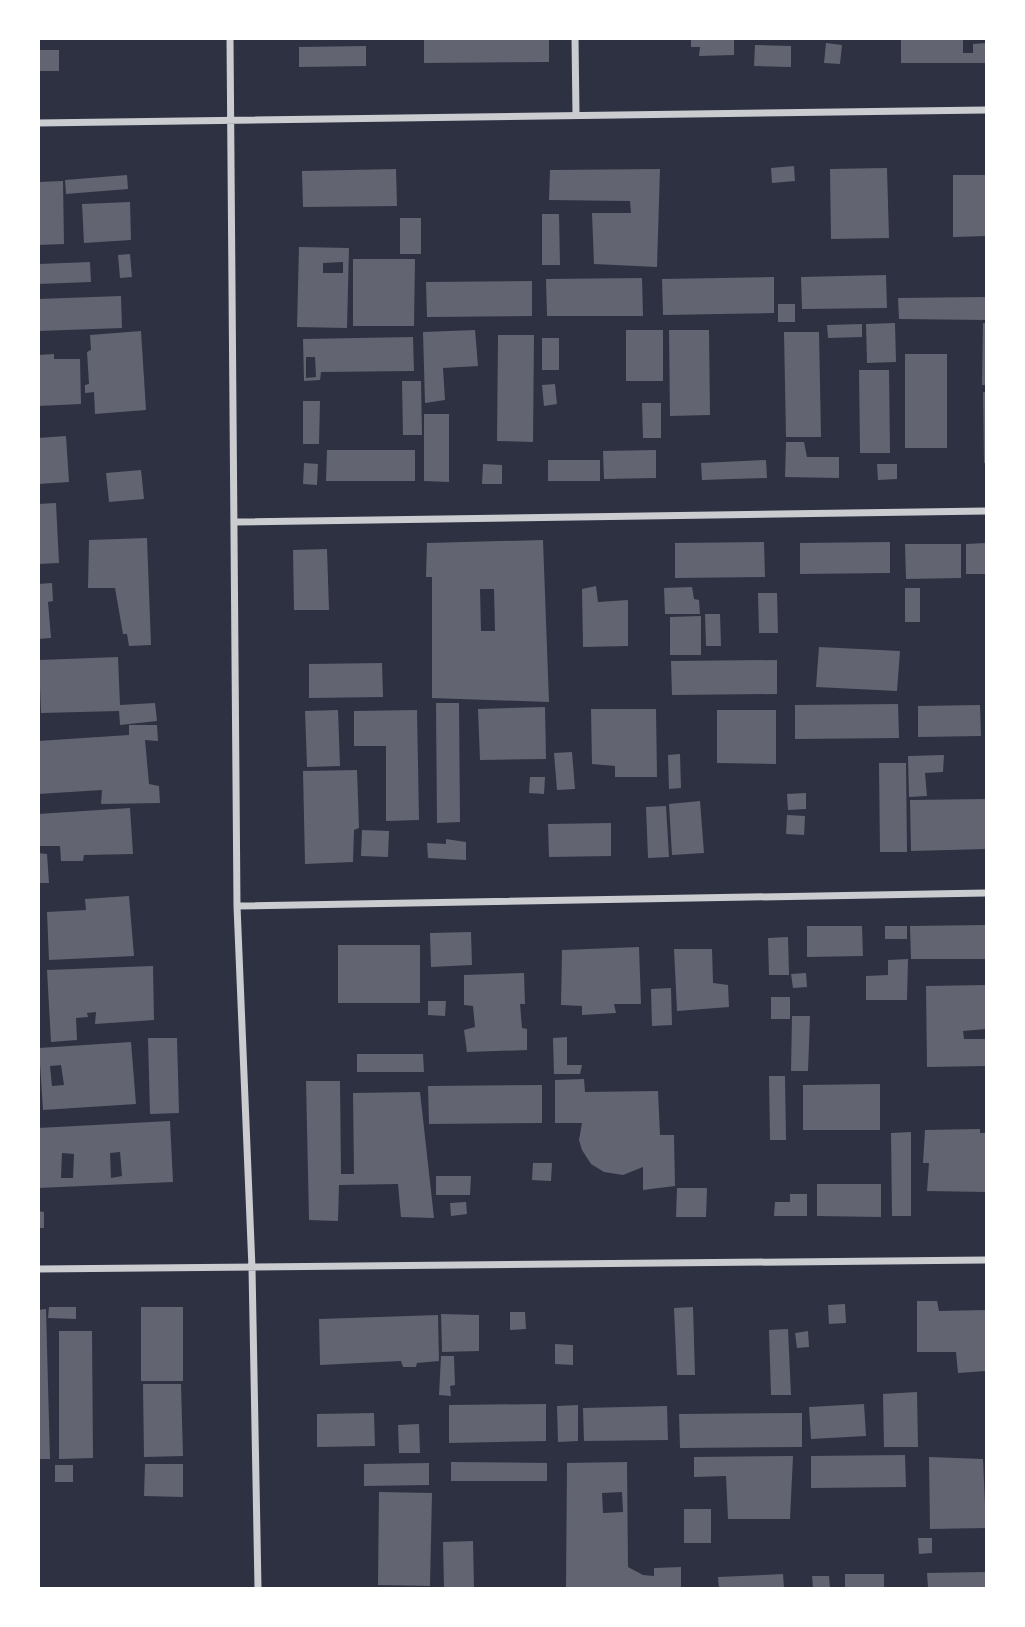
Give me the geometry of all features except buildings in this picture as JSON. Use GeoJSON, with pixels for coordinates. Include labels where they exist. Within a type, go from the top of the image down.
{"type":"FeatureCollection","features":[{"type":"Feature","properties":{"kind":"street"},"geometry":{"type":"LineString","coordinates":[[230,38],[237,906],[252,1268],[258,1588]]}},
{"type":"Feature","properties":{"kind":"street"},"geometry":{"type":"LineString","coordinates":[[575,38],[576,115]]}},
{"type":"Feature","properties":{"kind":"street"},"geometry":{"type":"LineString","coordinates":[[38,123],[986,110]]}},
{"type":"Feature","properties":{"kind":"street"},"geometry":{"type":"LineString","coordinates":[[234,522],[986,511]]}},
{"type":"Feature","properties":{"kind":"street"},"geometry":{"type":"LineString","coordinates":[[237,906],[986,892]]}},
{"type":"Feature","properties":{"kind":"street"},"geometry":{"type":"LineString","coordinates":[[38,1269],[986,1260]]}}]}
